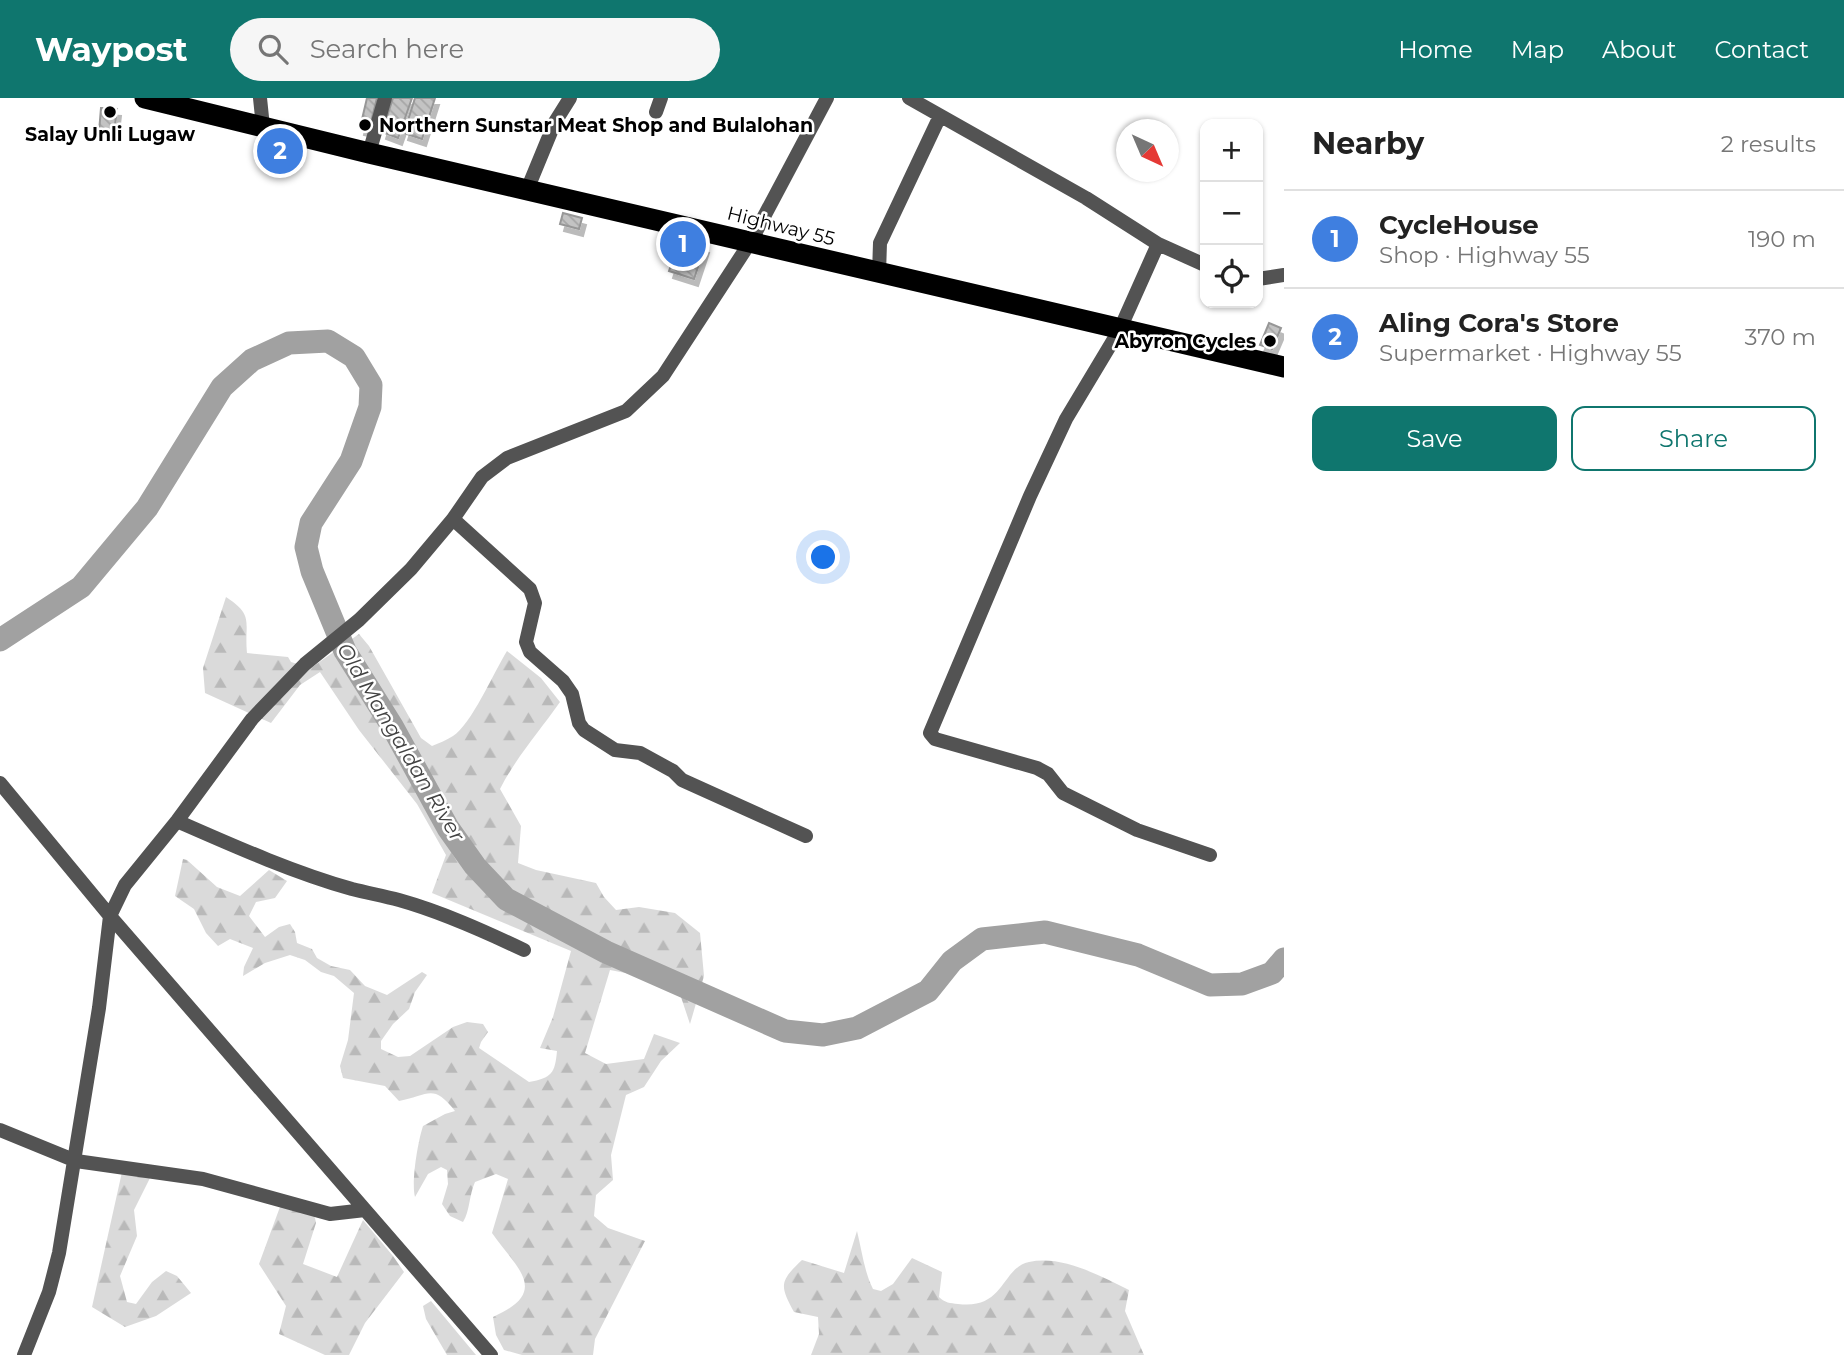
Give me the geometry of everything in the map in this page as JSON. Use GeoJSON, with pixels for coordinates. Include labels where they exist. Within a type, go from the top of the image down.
{"type":"FeatureCollection","features":[{"type":"Feature","properties":{"kind":"highway","name":"Highway 55"},"geometry":{"type":"LineString","coordinates":[[145,98],[1284,367]]}},
{"type":"Feature","properties":{"kind":"street"},"geometry":{"type":"LineString","coordinates":[[260,98],[263,127]]}},
{"type":"Feature","properties":{"kind":"street"},"geometry":{"type":"LineString","coordinates":[[369,153],[384,98]]}},
{"type":"Feature","properties":{"kind":"street"},"geometry":{"type":"LineString","coordinates":[[527,190],[555,122],[570,98]]}},
{"type":"Feature","properties":{"kind":"street"},"geometry":{"type":"LineString","coordinates":[[24,1355],[49,1292],[56,1266],[76,1161],[110,916],[117,898],[252,719],[304,664],[359,620],[411,569],[453,519],[482,477],[507,458],[625,411],[663,376],[751,241],[827,98]]}},
{"type":"Feature","properties":{"kind":"street"},"geometry":{"type":"LineString","coordinates":[[909,98],[1086,198],[1158,244],[1200,263]]}},
{"type":"Feature","properties":{"kind":"street"},"geometry":{"type":"LineString","coordinates":[[879,273],[880,243],[940,116]]}},
{"type":"Feature","properties":{"kind":"street"},"geometry":{"type":"LineString","coordinates":[[1158,244],[1120,329],[1066,419],[986,597],[930,733],[939,740],[1037,768],[1048,774],[1063,793],[1137,830],[1210,855]]}},
{"type":"Feature","properties":{"kind":"street"},"geometry":{"type":"LineString","coordinates":[[1263,278],[1284,275]]}},
{"type":"Feature","properties":{"kind":"street"},"geometry":{"type":"LineString","coordinates":[[453,519],[530,589],[535,603],[526,642],[530,652],[563,681],[572,694],[579,723],[584,730],[615,750],[640,753],[673,771],[682,780],[806,836]]}},
{"type":"Feature","properties":{"kind":"street"},"geometry":{"type":"LineString","coordinates":[[0,783],[110,916],[491,1355]]}},
{"type":"Feature","properties":{"kind":"street"},"geometry":{"type":"LineString","coordinates":[[177,821],[322,879],[447,916],[524,950]]}},
{"type":"Feature","properties":{"kind":"street"},"geometry":{"type":"LineString","coordinates":[[0,1130],[76,1161],[203,1179],[330,1214],[365,1210]]}},
{"type":"Feature","properties":{"kind":"green space"},"geometry":{"type":"Polygon","coordinates":[[[226,597],[245,615],[247,653],[288,657],[291,662],[311,668],[359,634],[369,646],[421,738],[432,746],[460,730],[507,651],[541,678],[560,702],[500,789],[521,826],[518,863],[536,870],[596,883],[616,910],[639,907],[675,913],[700,933],[704,976],[690,1024],[681,997],[641,976],[610,970],[585,1053],[606,1064],[644,1059],[654,1034],[680,1043],[661,1061],[644,1087],[626,1095],[611,1155],[613,1180],[596,1195],[594,1216],[608,1228],[645,1241],[595,1339],[593,1355],[522,1355],[504,1350],[496,1335],[493,1317],[521,1298],[525,1288],[519,1269],[492,1233],[508,1179],[496,1174],[475,1182],[463,1222],[450,1216],[442,1204],[448,1184],[447,1170],[441,1167],[428,1174],[415,1197],[416,1162],[423,1126],[455,1111],[436,1094],[424,1094],[399,1101],[385,1086],[343,1078],[340,1066],[348,1040],[354,993],[334,976],[290,955],[265,963],[243,976],[253,948],[230,939],[218,946],[206,933],[194,909],[175,896],[183,859],[217,887],[240,896],[269,870],[287,881],[275,898],[256,902],[249,916],[265,937],[279,927],[290,924],[297,943],[312,949],[317,958],[331,966],[350,970],[365,986],[387,995],[422,972],[427,975],[415,992],[409,1009],[393,1024],[381,1041],[381,1049],[398,1057],[410,1056],[453,1027],[467,1022],[483,1024],[488,1032],[479,1048],[529,1082],[543,1079],[551,1073],[555,1065],[557,1051],[540,1048],[553,1017],[571,951],[432,893],[446,855],[417,804],[359,730],[320,672],[300,685],[271,723],[205,693],[203,668],[226,597]]]}},
{"type":"Feature","properties":{"kind":"green space"},"geometry":{"type":"Polygon","coordinates":[[[122,1172],[150,1178],[134,1210],[137,1236],[120,1276],[127,1302],[136,1304],[152,1282],[166,1271],[177,1276],[191,1293],[156,1316],[125,1327],[92,1307],[122,1172]]]}},
{"type":"Feature","properties":{"kind":"green space"},"geometry":{"type":"Polygon","coordinates":[[[284,1196],[312,1204],[316,1223],[303,1264],[337,1277],[363,1220],[404,1272],[365,1323],[349,1355],[325,1355],[279,1334],[286,1306],[259,1264],[284,1196]]]}},
{"type":"Feature","properties":{"kind":"green space"},"geometry":{"type":"Polygon","coordinates":[[[857,1231],[870,1282],[873,1289],[881,1291],[893,1284],[912,1258],[942,1272],[939,1297],[946,1302],[958,1304],[985,1301],[1001,1288],[1013,1272],[1029,1262],[1055,1261],[1094,1273],[1129,1290],[1125,1311],[1144,1355],[811,1355],[819,1334],[818,1317],[794,1312],[784,1284],[789,1273],[802,1260],[844,1273],[857,1231]]]}},
{"type":"Feature","properties":{"kind":"green space"},"geometry":{"type":"Polygon","coordinates":[[[431,1301],[476,1355],[447,1355],[426,1319],[423,1306],[431,1301]]]}},
{"type":"Feature","properties":{"kind":"building"},"geometry":{"type":"Polygon","coordinates":[[[367,98],[377,98],[369,130],[360,128],[367,98]]]}},
{"type":"Feature","properties":{"kind":"building"},"geometry":{"type":"Polygon","coordinates":[[[393,98],[412,98],[398,138],[382,132],[393,98]]]}},
{"type":"Feature","properties":{"kind":"building"},"geometry":{"type":"Polygon","coordinates":[[[415,98],[435,98],[422,139],[404,133],[415,98]]]}},
{"type":"Feature","properties":{"kind":"building"},"geometry":{"type":"Polygon","coordinates":[[[101,108],[117,109],[114,133],[99,132],[101,108]]]}},
{"type":"Feature","properties":{"kind":"building"},"geometry":{"type":"Polygon","coordinates":[[[563,213],[582,218],[579,229],[560,224],[563,213]]]}},
{"type":"Feature","properties":{"kind":"building"},"geometry":{"type":"Polygon","coordinates":[[[680,238],[705,246],[694,279],[669,271],[680,238]]]}},
{"type":"Feature","properties":{"kind":"building"},"geometry":{"type":"Polygon","coordinates":[[[1269,323],[1281,328],[1272,349],[1260,345],[1269,323]]]}},
{"type":"Feature","properties":{"kind":"waterway","name":"Old Mangaldan River"},"geometry":{"type":"LineString","coordinates":[[0,640],[81,587],[147,508],[222,387],[252,360],[289,343],[328,341],[354,357],[371,385],[370,407],[351,461],[311,523],[306,547],[312,571],[345,651],[392,726],[448,828],[475,866],[506,899],[606,952],[785,1031],[823,1035],[857,1028],[928,991],[952,961],[982,939],[1045,932],[1138,955],[1210,985],[1242,984],[1272,973],[1284,959]]}},
{"type":"Feature","properties":{"kind":"place","name":"Salay Unli Lugaw"},"geometry":{"type":"Point","coordinates":[110,112]}},
{"type":"Feature","properties":{"kind":"place","name":"Northern Sunstar Meat Shop and Bulalohan"},"geometry":{"type":"Point","coordinates":[365,125]}},
{"type":"Feature","properties":{"kind":"place","name":"Aling Cora's Store"},"geometry":{"type":"Point","coordinates":[280,151]}},
{"type":"Feature","properties":{"kind":"place","name":"CycleHouse"},"geometry":{"type":"Point","coordinates":[683,244]}},
{"type":"Feature","properties":{"kind":"place","name":"Abyron Cycles"},"geometry":{"type":"Point","coordinates":[1270,341]}}]}
